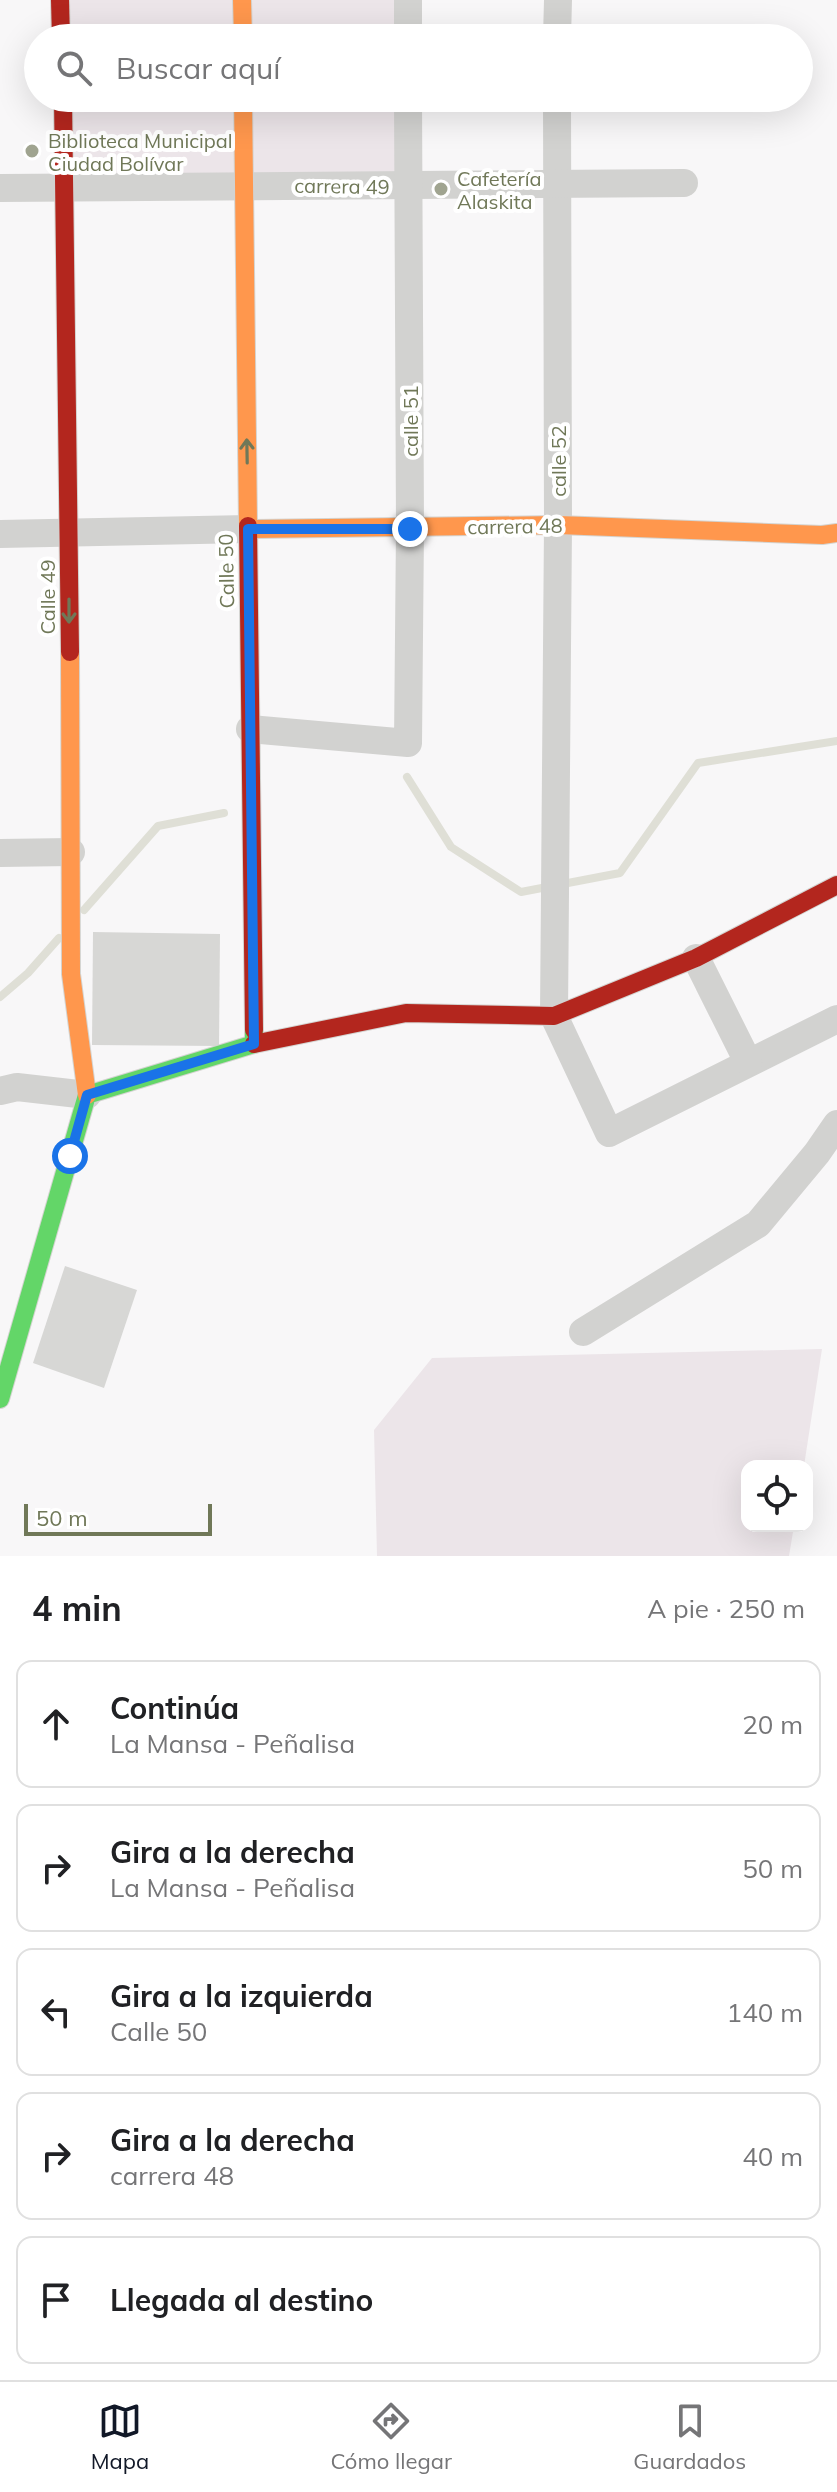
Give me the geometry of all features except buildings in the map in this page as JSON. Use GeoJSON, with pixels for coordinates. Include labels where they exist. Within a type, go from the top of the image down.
{"type":"FeatureCollection","features":[{"type":"Feature","properties":{"kind":"street"},"geometry":{"type":"LineString","coordinates":[[60,0],[61,24]]}},
{"type":"Feature","properties":{"kind":"street"},"geometry":{"type":"LineString","coordinates":[[242,0],[243,24]]}},
{"type":"Feature","properties":{"kind":"street"},"geometry":{"type":"LineString","coordinates":[[408,0],[408,24]]}},
{"type":"Feature","properties":{"kind":"street"},"geometry":{"type":"LineString","coordinates":[[557,24],[558,0]]}},
{"type":"Feature","properties":{"kind":"street","name":"Calle 49"},"geometry":{"type":"LineString","coordinates":[[63,112],[71,974],[87,1095]]}},
{"type":"Feature","properties":{"kind":"street","name":"Calle 50"},"geometry":{"type":"LineString","coordinates":[[243,112],[254,1044]]}},
{"type":"Feature","properties":{"kind":"street","name":"calle 51"},"geometry":{"type":"LineString","coordinates":[[250,729],[408,743],[408,112]]}},
{"type":"Feature","properties":{"kind":"street","name":"calle 52"},"geometry":{"type":"LineString","coordinates":[[554,1016],[557,112]]}},
{"type":"Feature","properties":{"kind":"street","name":"carrera 49"},"geometry":{"type":"LineString","coordinates":[[0,188],[684,183]]}},
{"type":"Feature","properties":{"kind":"street","name":"carrera 48"},"geometry":{"type":"LineString","coordinates":[[0,534],[558,525],[822,535],[837,533]]}},
{"type":"Feature","properties":{"kind":"street"},"geometry":{"type":"LineString","coordinates":[[0,853],[71,852]]}},
{"type":"Feature","properties":{"kind":"street"},"geometry":{"type":"LineString","coordinates":[[0,1091],[17,1087],[87,1095],[254,1044],[406,1013],[554,1016],[696,958],[836,887]]}},
{"type":"Feature","properties":{"kind":"street"},"geometry":{"type":"LineString","coordinates":[[696,958],[748,1062]]}},
{"type":"Feature","properties":{"kind":"street"},"geometry":{"type":"LineString","coordinates":[[554,1016],[609,1133],[837,1019]]}},
{"type":"Feature","properties":{"kind":"street"},"geometry":{"type":"LineString","coordinates":[[0,1399],[87,1095]]}},
{"type":"Feature","properties":{"kind":"street"},"geometry":{"type":"LineString","coordinates":[[583,1332],[758,1224],[837,1124]]}},
{"type":"Feature","properties":{"kind":"shaded area"},"geometry":{"type":"Polygon","coordinates":[[[60,0],[408,0],[408,24],[61,24],[60,0]]]}},
{"type":"Feature","properties":{"kind":"shaded area"},"geometry":{"type":"Polygon","coordinates":[[[63,112],[408,112],[408,187],[65,187],[63,112]]]}},
{"type":"Feature","properties":{"kind":"shaded area"},"geometry":{"type":"Polygon","coordinates":[[[822,1349],[805,1460],[741,1460],[741,1532],[793,1532],[789,1556],[377,1556],[374,1430],[432,1358],[822,1349]]]}},
{"type":"Feature","properties":{"kind":"waterway"},"geometry":{"type":"LineString","coordinates":[[407,777],[451,847],[521,892],[620,873],[698,763],[837,741]]}},
{"type":"Feature","properties":{"kind":"waterway"},"geometry":{"type":"LineString","coordinates":[[84,910],[158,826],[224,813]]}},
{"type":"Feature","properties":{"kind":"waterway"},"geometry":{"type":"LineString","coordinates":[[0,997],[28,973],[59,938]]}},
{"type":"Feature","properties":{"kind":"traffic: fast"},"geometry":{"type":"LineString","coordinates":[[0,1399],[87,1095],[254,1044],[254,1030]]}},
{"type":"Feature","properties":{"kind":"traffic: slow"},"geometry":{"type":"LineString","coordinates":[[242,0],[243,24]]}},
{"type":"Feature","properties":{"kind":"traffic: slow"},"geometry":{"type":"LineString","coordinates":[[243,112],[248,526]]}},
{"type":"Feature","properties":{"kind":"traffic: slow"},"geometry":{"type":"LineString","coordinates":[[248,529],[558,525],[822,535],[837,533]]}},
{"type":"Feature","properties":{"kind":"traffic: slow"},"geometry":{"type":"LineString","coordinates":[[70,652],[71,974],[87,1095]]}},
{"type":"Feature","properties":{"kind":"traffic: jam"},"geometry":{"type":"LineString","coordinates":[[60,0],[61,24]]}},
{"type":"Feature","properties":{"kind":"traffic: jam"},"geometry":{"type":"LineString","coordinates":[[63,112],[70,652]]}},
{"type":"Feature","properties":{"kind":"traffic: jam"},"geometry":{"type":"LineString","coordinates":[[248,526],[254,1030]]}},
{"type":"Feature","properties":{"kind":"traffic: jam"},"geometry":{"type":"LineString","coordinates":[[254,1044],[406,1013],[554,1016],[696,958],[837,885]]}},
{"type":"Feature","properties":{"kind":"place","name":"Biblioteca Municipal Ciudad Bolívar"},"geometry":{"type":"Point","coordinates":[32,151]}},
{"type":"Feature","properties":{"kind":"place","name":"Cafetería Alaskita"},"geometry":{"type":"Point","coordinates":[441,189]}},
{"type":"Feature","properties":{"kind":"route"},"geometry":{"type":"LineString","coordinates":[[70,1156],[87,1095],[254,1044],[248,529],[410,529]]}}]}
